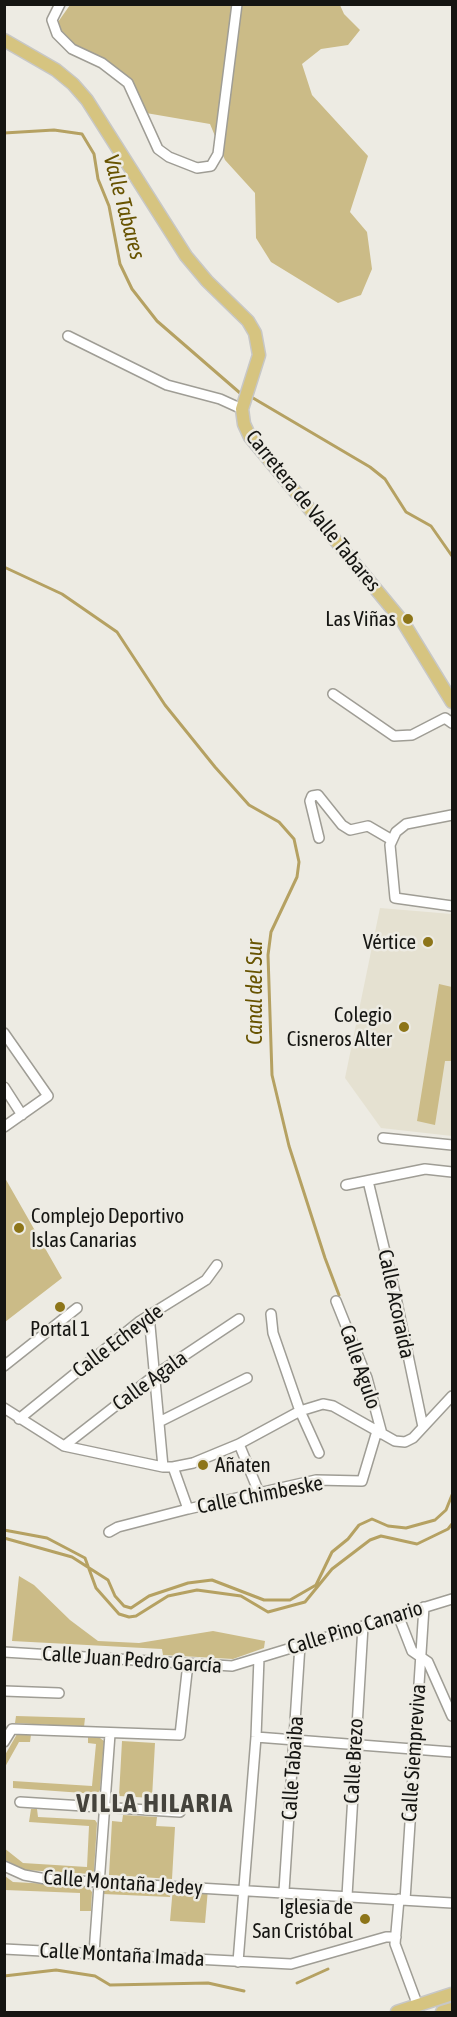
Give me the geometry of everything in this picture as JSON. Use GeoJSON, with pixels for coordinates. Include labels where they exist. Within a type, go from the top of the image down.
{"type":"FeatureCollection","features":[{"type":"Feature","properties":{"kind":"main road","name":"Carretera de Valle Tabares"},"geometry":{"type":"LineString","coordinates":[[4,40],[56,70],[74,84],[87,100],[186,256],[207,281],[248,321],[255,333],[259,355],[242,409],[244,424],[250,437],[403,622],[453,702]]}},
{"type":"Feature","properties":{"kind":"main road"},"geometry":{"type":"LineString","coordinates":[[397,2013],[453,1994]]}},
{"type":"Feature","properties":{"kind":"main road"},"geometry":{"type":"LineString","coordinates":[[442,2013],[453,2009]]}},
{"type":"Feature","properties":{"kind":"street"},"geometry":{"type":"LineString","coordinates":[[60,4],[52,20],[57,34],[72,49],[102,63],[128,83],[158,149],[169,157],[197,168],[211,166],[218,154],[237,4]]}},
{"type":"Feature","properties":{"kind":"street"},"geometry":{"type":"LineString","coordinates":[[68,336],[167,386],[220,399],[242,409]]}},
{"type":"Feature","properties":{"kind":"street"},"geometry":{"type":"LineString","coordinates":[[333,694],[394,736],[412,735],[445,718],[453,723]]}},
{"type":"Feature","properties":{"kind":"street"},"geometry":{"type":"LineString","coordinates":[[319,838],[310,801],[312,796],[318,795],[342,825],[350,830],[368,826],[392,840]]}},
{"type":"Feature","properties":{"kind":"street"},"geometry":{"type":"LineString","coordinates":[[453,815],[406,824],[392,840],[395,898],[453,906]]}},
{"type":"Feature","properties":{"kind":"street"},"geometry":{"type":"LineString","coordinates":[[4,1033],[48,1095],[4,1127]]}},
{"type":"Feature","properties":{"kind":"street"},"geometry":{"type":"LineString","coordinates":[[4,1087],[22,1115]]}},
{"type":"Feature","properties":{"kind":"street"},"geometry":{"type":"LineString","coordinates":[[382,1138],[453,1146]]}},
{"type":"Feature","properties":{"kind":"street"},"geometry":{"type":"LineString","coordinates":[[346,1185],[425,1169],[453,1172]]}},
{"type":"Feature","properties":{"kind":"street","name":"Calle Acoraida"},"geometry":{"type":"LineString","coordinates":[[368,1181],[395,1293],[423,1427]]}},
{"type":"Feature","properties":{"kind":"street","name":"Calle Echeyde"},"geometry":{"type":"LineString","coordinates":[[19,1419],[150,1315],[206,1280],[217,1265]]}},
{"type":"Feature","properties":{"kind":"street","name":"Calle Agulo"},"geometry":{"type":"LineString","coordinates":[[336,1301],[367,1378],[379,1433]]}},
{"type":"Feature","properties":{"kind":"street"},"geometry":{"type":"LineString","coordinates":[[4,1366],[77,1308]]}},
{"type":"Feature","properties":{"kind":"street"},"geometry":{"type":"LineString","coordinates":[[271,1314],[273,1333],[300,1411],[319,1453]]}},
{"type":"Feature","properties":{"kind":"street"},"geometry":{"type":"LineString","coordinates":[[150,1315],[159,1422],[168,1467],[188,1509]]}},
{"type":"Feature","properties":{"kind":"street","name":"Calle Agala"},"geometry":{"type":"LineString","coordinates":[[63,1446],[155,1375],[239,1319]]}},
{"type":"Feature","properties":{"kind":"street"},"geometry":{"type":"LineString","coordinates":[[159,1422],[247,1378]]}},
{"type":"Feature","properties":{"kind":"street"},"geometry":{"type":"LineString","coordinates":[[4,1408],[63,1446],[168,1467],[193,1463],[239,1444],[314,1405],[333,1406],[395,1441],[405,1442],[412,1438],[453,1396]]}},
{"type":"Feature","properties":{"kind":"street","name":"Calle Chimbeske"},"geometry":{"type":"LineString","coordinates":[[109,1532],[118,1527],[188,1509],[260,1495],[316,1480],[362,1481],[379,1433]]}},
{"type":"Feature","properties":{"kind":"street"},"geometry":{"type":"LineString","coordinates":[[239,1444],[260,1495]]}},
{"type":"Feature","properties":{"kind":"street","name":"Calle Pino Canario"},"geometry":{"type":"LineString","coordinates":[[259,1658],[453,1599]]}},
{"type":"Feature","properties":{"kind":"street","name":"Calle Siempreviva"},"geometry":{"type":"LineString","coordinates":[[418,2006],[395,1944],[402,1899],[415,1748],[424,1607]]}},
{"type":"Feature","properties":{"kind":"street"},"geometry":{"type":"LineString","coordinates":[[398,1615],[412,1651],[428,1662],[453,1716]]}},
{"type":"Feature","properties":{"kind":"street","name":"Calle Brezo"},"geometry":{"type":"LineString","coordinates":[[347,1896],[363,1626]]}},
{"type":"Feature","properties":{"kind":"street","name":"Calle Tabaiba"},"geometry":{"type":"LineString","coordinates":[[284,1891],[300,1646]]}},
{"type":"Feature","properties":{"kind":"street","name":"Calle Juan Pedro García"},"geometry":{"type":"LineString","coordinates":[[4,1652],[232,1666],[259,1658]]}},
{"type":"Feature","properties":{"kind":"street"},"geometry":{"type":"LineString","coordinates":[[238,1962],[256,1737],[259,1658]]}},
{"type":"Feature","properties":{"kind":"street"},"geometry":{"type":"LineString","coordinates":[[4,1742],[12,1729],[180,1736],[188,1663]]}},
{"type":"Feature","properties":{"kind":"street"},"geometry":{"type":"LineString","coordinates":[[4,1691],[59,1693]]}},
{"type":"Feature","properties":{"kind":"street"},"geometry":{"type":"LineString","coordinates":[[94,1953],[110,1734]]}},
{"type":"Feature","properties":{"kind":"street"},"geometry":{"type":"LineString","coordinates":[[256,1737],[453,1752]]}},
{"type":"Feature","properties":{"kind":"street"},"geometry":{"type":"LineString","coordinates":[[20,1802],[180,1812]]}},
{"type":"Feature","properties":{"kind":"street","name":"Calle Montaña Jedey"},"geometry":{"type":"LineString","coordinates":[[6,1868],[24,1875],[46,1879],[284,1891],[453,1903]]}},
{"type":"Feature","properties":{"kind":"street","name":"Calle Montaña Imada"},"geometry":{"type":"LineString","coordinates":[[4,1948],[291,1964],[386,1937],[396,1937]]}},
{"type":"Feature","properties":{"kind":"shaded area"},"geometry":{"type":"Polygon","coordinates":[[[70,5],[340,5],[344,14],[360,30],[348,45],[321,49],[302,64],[312,95],[368,156],[350,212],[367,232],[372,269],[361,295],[338,303],[271,262],[256,238],[255,193],[225,160],[210,124],[146,113],[133,83],[125,75],[76,46],[61,30],[58,22],[70,5]]]}},
{"type":"Feature","properties":{"kind":"shaded area","name":"Colegio Cisneros Alter"},"geometry":{"type":"Polygon","coordinates":[[[380,908],[452,914],[452,1136],[381,1128],[345,1078],[380,908]]]}},
{"type":"Feature","properties":{"kind":"shaded area"},"geometry":{"type":"Polygon","coordinates":[[[439,984],[452,987],[452,1061],[445,1061],[435,1125],[417,1121],[439,984]]]}},
{"type":"Feature","properties":{"kind":"shaded area","name":"Complejo Deportivo Islas Canarias"},"geometry":{"type":"Polygon","coordinates":[[[5,1178],[62,1278],[4,1322],[5,1178]]]}},
{"type":"Feature","properties":{"kind":"shaded area"},"geometry":{"type":"Polygon","coordinates":[[[19,1576],[34,1585],[70,1620],[98,1641],[139,1643],[213,1631],[265,1641],[264,1648],[233,1659],[163,1655],[162,1649],[12,1641],[19,1576]]]}},
{"type":"Feature","properties":{"kind":"shaded area"},"geometry":{"type":"Polygon","coordinates":[[[16,1716],[85,1718],[84,1727],[15,1723],[16,1716]]]}},
{"type":"Feature","properties":{"kind":"shaded area"},"geometry":{"type":"Polygon","coordinates":[[[17,1734],[31,1735],[30,1742],[19,1742],[5,1767],[5,1755],[17,1734]]]}},
{"type":"Feature","properties":{"kind":"shaded area"},"geometry":{"type":"Polygon","coordinates":[[[88,1737],[100,1738],[104,1741],[100,1790],[97,1794],[13,1788],[13,1781],[92,1786],[96,1744],[88,1743],[88,1737]]]}},
{"type":"Feature","properties":{"kind":"shaded area"},"geometry":{"type":"Polygon","coordinates":[[[122,1741],[155,1743],[152,1798],[119,1796],[122,1741]]]}},
{"type":"Feature","properties":{"kind":"shaded area"},"geometry":{"type":"Polygon","coordinates":[[[31,1809],[37,1809],[38,1817],[95,1820],[97,1823],[94,1871],[91,1874],[25,1870],[5,1860],[4,1848],[23,1863],[87,1867],[89,1826],[29,1822],[31,1809]]]}},
{"type":"Feature","properties":{"kind":"shaded area"},"geometry":{"type":"Polygon","coordinates":[[[123,1815],[157,1817],[156,1826],[175,1827],[172,1879],[109,1875],[112,1821],[122,1822],[123,1815]]]}},
{"type":"Feature","properties":{"kind":"shaded area"},"geometry":{"type":"Polygon","coordinates":[[[5,1876],[13,1882],[87,1886],[92,1892],[91,1911],[80,1911],[80,1893],[5,1890],[5,1876]]]}},
{"type":"Feature","properties":{"kind":"shaded area"},"geometry":{"type":"Polygon","coordinates":[[[103,1887],[171,1890],[170,1897],[103,1894],[103,1887]]]}},
{"type":"Feature","properties":{"kind":"shaded area"},"geometry":{"type":"Polygon","coordinates":[[[173,1887],[208,1889],[205,1923],[170,1921],[173,1887]]]}},
{"type":"Feature","properties":{"kind":"waterway","name":"Valle Tabares"},"geometry":{"type":"LineString","coordinates":[[4,133],[54,130],[82,134],[94,154],[98,179],[109,206],[120,264],[132,289],[157,321],[240,393]]}},
{"type":"Feature","properties":{"kind":"waterway","name":"Valle Tabares"},"geometry":{"type":"LineString","coordinates":[[253,398],[370,467],[385,479],[406,512],[431,526],[452,556]]}},
{"type":"Feature","properties":{"kind":"waterway","name":"Canal del Sur"},"geometry":{"type":"LineString","coordinates":[[4,567],[62,594],[117,632],[165,705],[215,767],[249,805],[279,822],[294,839],[299,862],[297,877],[271,932],[268,955],[272,1075],[289,1146],[339,1295]]}},
{"type":"Feature","properties":{"kind":"waterway"},"geometry":{"type":"LineString","coordinates":[[4,1538],[72,1557],[108,1580],[115,1596],[124,1606],[131,1608],[149,1596],[188,1583],[212,1580],[264,1600],[290,1600],[316,1585],[332,1552],[348,1539],[359,1525],[372,1519],[388,1526],[406,1528],[435,1520],[446,1510],[452,1495]]}},
{"type":"Feature","properties":{"kind":"waterway"},"geometry":{"type":"LineString","coordinates":[[4,1530],[47,1538],[85,1558],[96,1588],[119,1614],[129,1617],[136,1616],[168,1596],[197,1590],[241,1596],[268,1612],[305,1602],[332,1569],[370,1540],[381,1536],[417,1544],[448,1529],[452,1524]]}},
{"type":"Feature","properties":{"kind":"waterway"},"geometry":{"type":"LineString","coordinates":[[297,1983],[328,1969]]}},
{"type":"Feature","properties":{"kind":"waterway"},"geometry":{"type":"LineString","coordinates":[[4,1976],[56,1970],[95,1976],[110,1985],[208,1983],[244,1991]]}},
{"type":"Feature","properties":{"kind":"place","name":"Las Viñas"},"geometry":{"type":"Point","coordinates":[408,619]}},
{"type":"Feature","properties":{"kind":"place","name":"Vértice"},"geometry":{"type":"Point","coordinates":[428,942]}},
{"type":"Feature","properties":{"kind":"place","name":"Colegio Cisneros Alter"},"geometry":{"type":"Point","coordinates":[404,1027]}},
{"type":"Feature","properties":{"kind":"place","name":"Complejo Deportivo Islas Canarias"},"geometry":{"type":"Point","coordinates":[19,1228]}},
{"type":"Feature","properties":{"kind":"place","name":"Portal 1"},"geometry":{"type":"Point","coordinates":[60,1307]}},
{"type":"Feature","properties":{"kind":"place","name":"Añaten"},"geometry":{"type":"Point","coordinates":[203,1465]}},
{"type":"Feature","properties":{"kind":"place","name":"Iglesia de San Cristóbal"},"geometry":{"type":"Point","coordinates":[365,1919]}},
{"type":"Feature","properties":{"kind":"district","name":"VILLA HILARIA"},"geometry":{"type":"Point","coordinates":[155,1803]}}]}
